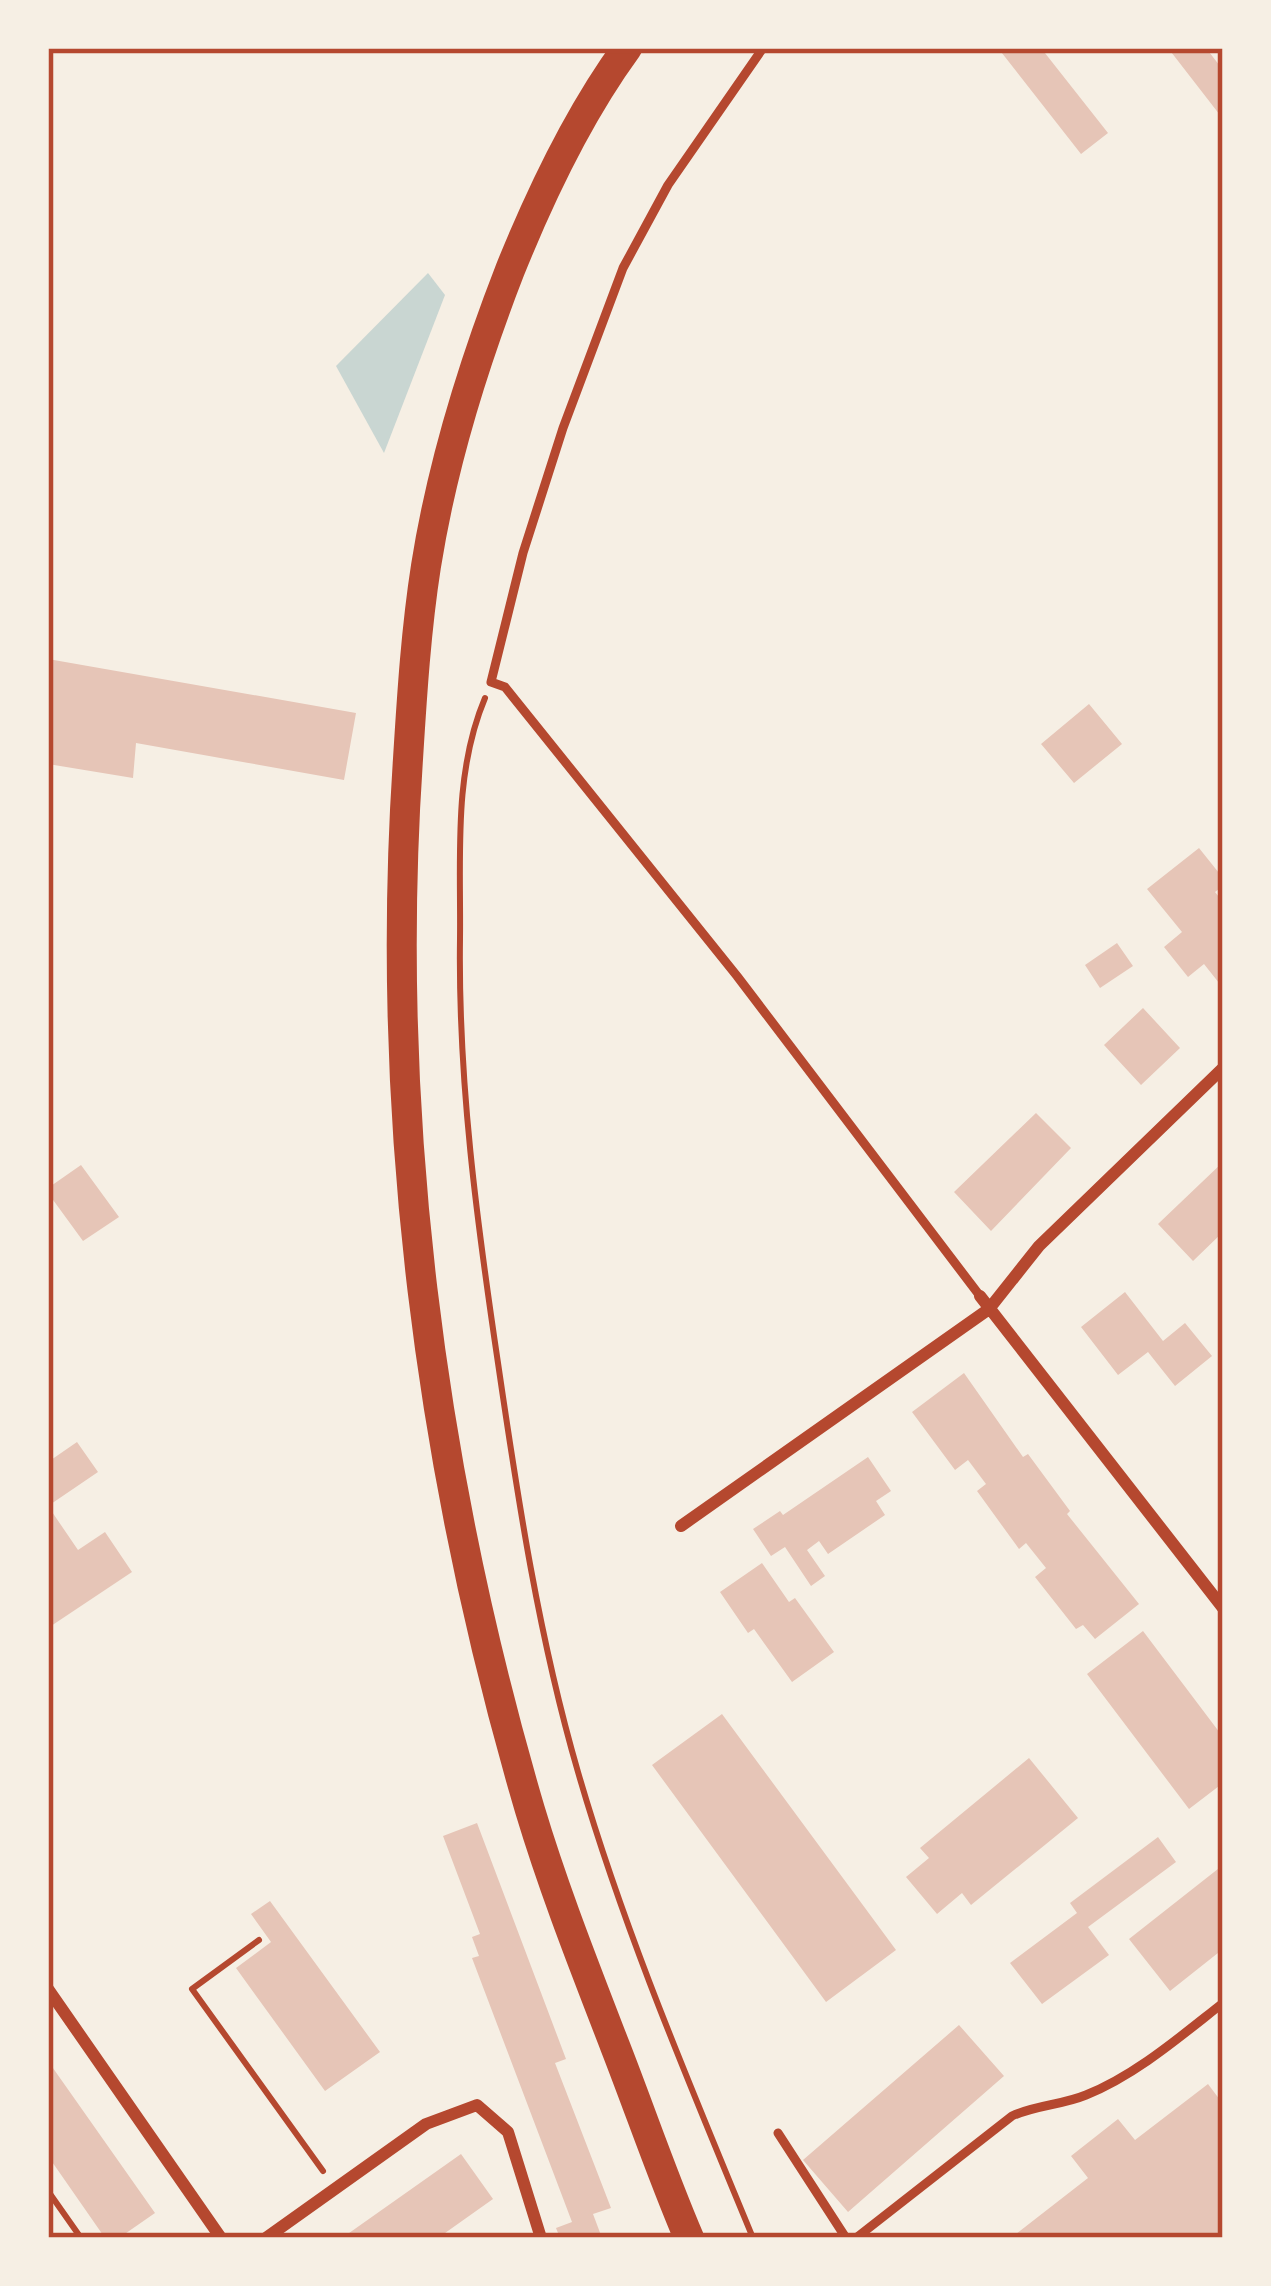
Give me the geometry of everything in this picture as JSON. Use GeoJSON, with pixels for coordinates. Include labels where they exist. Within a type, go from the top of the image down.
{"type":"FeatureCollection","features":[{"type":"Feature","properties":{"kind":"main road"},"geometry":{"type":"LineString","coordinates":[[627,48],[579,124],[518,251],[474,371],[443,482],[415,645],[401,855],[401,981],[411,1165],[428,1324],[460,1519],[492,1666],[531,1813],[564,1911],[689,2238]]}},
{"type":"Feature","properties":{"kind":"street"},"geometry":{"type":"LineString","coordinates":[[681,1526],[989,1309],[1039,1246],[1223,1068]]}},
{"type":"Feature","properties":{"kind":"street"},"geometry":{"type":"LineString","coordinates":[[980,1296],[1223,1607]]}},
{"type":"Feature","properties":{"kind":"street"},"geometry":{"type":"LineString","coordinates":[[48,1989],[221,2238]]}},
{"type":"Feature","properties":{"kind":"street"},"geometry":{"type":"LineString","coordinates":[[266,2238],[426,2124],[477,2105],[508,2132],[541,2238]]}},
{"type":"Feature","properties":{"kind":"lane"},"geometry":{"type":"LineString","coordinates":[[763,48],[668,184],[623,268],[563,428],[523,553],[491,682],[505,687],[737,976],[980,1296]]}},
{"type":"Feature","properties":{"kind":"lane"},"geometry":{"type":"LineString","coordinates":[[856,2238],[1012,2116],[1090,2093],[1157,2053],[1223,2003]]}},
{"type":"Feature","properties":{"kind":"lane"},"geometry":{"type":"LineString","coordinates":[[778,2133],[846,2238]]}},
{"type":"Feature","properties":{"kind":"path"},"geometry":{"type":"LineString","coordinates":[[491,682],[470,738],[462,786],[459,988],[472,1186],[522,1530],[577,1770],[656,2003],[753,2238]]}},
{"type":"Feature","properties":{"kind":"path"},"geometry":{"type":"LineString","coordinates":[[259,1940],[192,1989],[335,2188]]}},
{"type":"Feature","properties":{"kind":"path"},"geometry":{"type":"LineString","coordinates":[[48,2191],[81,2238]]}},
{"type":"Feature","properties":{"kind":"shaded area"},"geometry":{"type":"Polygon","coordinates":[[[428,273],[445,295],[384,453],[336,366],[428,273]]]}},
{"type":"Feature","properties":{"kind":"building"},"geometry":{"type":"Polygon","coordinates":[[[998,48],[1041,48],[1108,133],[1081,154],[998,48]]]}},
{"type":"Feature","properties":{"kind":"building"},"geometry":{"type":"Polygon","coordinates":[[[1168,48],[1206,48],[1223,70],[1223,119],[1168,48]]]}},
{"type":"Feature","properties":{"kind":"building"},"geometry":{"type":"Polygon","coordinates":[[[48,659],[356,713],[344,780],[136,743],[133,778],[48,764],[48,659]]]}},
{"type":"Feature","properties":{"kind":"building"},"geometry":{"type":"Polygon","coordinates":[[[1089,704],[1122,744],[1074,783],[1041,744],[1089,704]]]}},
{"type":"Feature","properties":{"kind":"building"},"geometry":{"type":"Polygon","coordinates":[[[1199,848],[1223,878],[1223,886],[1215,892],[1223,902],[1223,988],[1204,964],[1188,977],[1164,947],[1182,932],[1147,889],[1199,848]]]}},
{"type":"Feature","properties":{"kind":"building"},"geometry":{"type":"Polygon","coordinates":[[[1117,943],[1133,966],[1100,988],[1085,965],[1117,943]]]}},
{"type":"Feature","properties":{"kind":"building"},"geometry":{"type":"Polygon","coordinates":[[[1143,1008],[1180,1048],[1141,1085],[1104,1045],[1143,1008]]]}},
{"type":"Feature","properties":{"kind":"building"},"geometry":{"type":"Polygon","coordinates":[[[1036,1113],[1071,1148],[991,1231],[954,1192],[1036,1113]]]}},
{"type":"Feature","properties":{"kind":"building"},"geometry":{"type":"Polygon","coordinates":[[[1223,1162],[1223,1232],[1193,1261],[1158,1224],[1223,1162]]]}},
{"type":"Feature","properties":{"kind":"building"},"geometry":{"type":"Polygon","coordinates":[[[81,1165],[119,1217],[83,1241],[48,1193],[48,1188],[81,1165]]]}},
{"type":"Feature","properties":{"kind":"building"},"geometry":{"type":"Polygon","coordinates":[[[1125,1292],[1163,1341],[1185,1323],[1212,1356],[1175,1386],[1148,1352],[1118,1375],[1081,1327],[1125,1292]]]}},
{"type":"Feature","properties":{"kind":"building"},"geometry":{"type":"Polygon","coordinates":[[[964,1373],[1023,1457],[1028,1454],[1070,1511],[1067,1514],[1139,1604],[1095,1639],[1083,1625],[1076,1629],[1035,1577],[1046,1568],[1026,1543],[1019,1549],[977,1491],[986,1484],[968,1460],[955,1470],[912,1412],[964,1373]]]}},
{"type":"Feature","properties":{"kind":"building"},"geometry":{"type":"Polygon","coordinates":[[[77,1442],[98,1472],[48,1506],[48,1462],[77,1442]]]}},
{"type":"Feature","properties":{"kind":"building"},"geometry":{"type":"Polygon","coordinates":[[[868,1457],[891,1491],[876,1501],[885,1515],[828,1554],[819,1541],[807,1550],[825,1576],[811,1586],[785,1547],[771,1556],[753,1529],[780,1511],[783,1515],[868,1457]]]}},
{"type":"Feature","properties":{"kind":"building"},"geometry":{"type":"Polygon","coordinates":[[[48,1506],[78,1550],[105,1532],[132,1572],[48,1628],[48,1506]]]}},
{"type":"Feature","properties":{"kind":"building"},"geometry":{"type":"Polygon","coordinates":[[[762,1563],[789,1602],[795,1598],[834,1652],[792,1682],[754,1629],[748,1633],[720,1592],[762,1563]]]}},
{"type":"Feature","properties":{"kind":"building"},"geometry":{"type":"Polygon","coordinates":[[[1143,1631],[1223,1737],[1223,1783],[1189,1809],[1087,1674],[1143,1631]]]}},
{"type":"Feature","properties":{"kind":"building"},"geometry":{"type":"Polygon","coordinates":[[[722,1714],[896,1950],[826,2002],[652,1765],[722,1714]]]}},
{"type":"Feature","properties":{"kind":"building"},"geometry":{"type":"Polygon","coordinates":[[[1029,1758],[1078,1818],[971,1905],[962,1893],[937,1914],[906,1877],[929,1858],[920,1848],[1029,1758]]]}},
{"type":"Feature","properties":{"kind":"building"},"geometry":{"type":"Polygon","coordinates":[[[477,1823],[566,2059],[555,2063],[611,2208],[593,2214],[602,2238],[560,2238],[556,2228],[572,2222],[472,1958],[479,1956],[472,1937],[480,1934],[443,1836],[477,1823]]]}},
{"type":"Feature","properties":{"kind":"building"},"geometry":{"type":"Polygon","coordinates":[[[1158,1837],[1176,1862],[1088,1927],[1109,1955],[1042,2004],[1010,1963],[1077,1913],[1070,1903],[1158,1837]]]}},
{"type":"Feature","properties":{"kind":"building"},"geometry":{"type":"Polygon","coordinates":[[[1223,1865],[1223,1949],[1170,1991],[1129,1939],[1223,1865]]]}},
{"type":"Feature","properties":{"kind":"building"},"geometry":{"type":"Polygon","coordinates":[[[270,1901],[380,2052],[325,2091],[236,1968],[271,1942],[251,1914],[270,1901]]]}},
{"type":"Feature","properties":{"kind":"building"},"geometry":{"type":"Polygon","coordinates":[[[959,2025],[1004,2076],[848,2212],[803,2160],[959,2025]]]}},
{"type":"Feature","properties":{"kind":"building"},"geometry":{"type":"Polygon","coordinates":[[[48,2061],[155,2213],[119,2238],[105,2238],[48,2156],[48,2061]]]}},
{"type":"Feature","properties":{"kind":"building"},"geometry":{"type":"Polygon","coordinates":[[[1208,2084],[1223,2104],[1221,2238],[1011,2238],[1088,2178],[1071,2156],[1118,2119],[1135,2140],[1208,2084]]]}},
{"type":"Feature","properties":{"kind":"building"},"geometry":{"type":"Polygon","coordinates":[[[461,2154],[493,2199],[438,2238],[342,2238],[461,2154]]]}}]}
